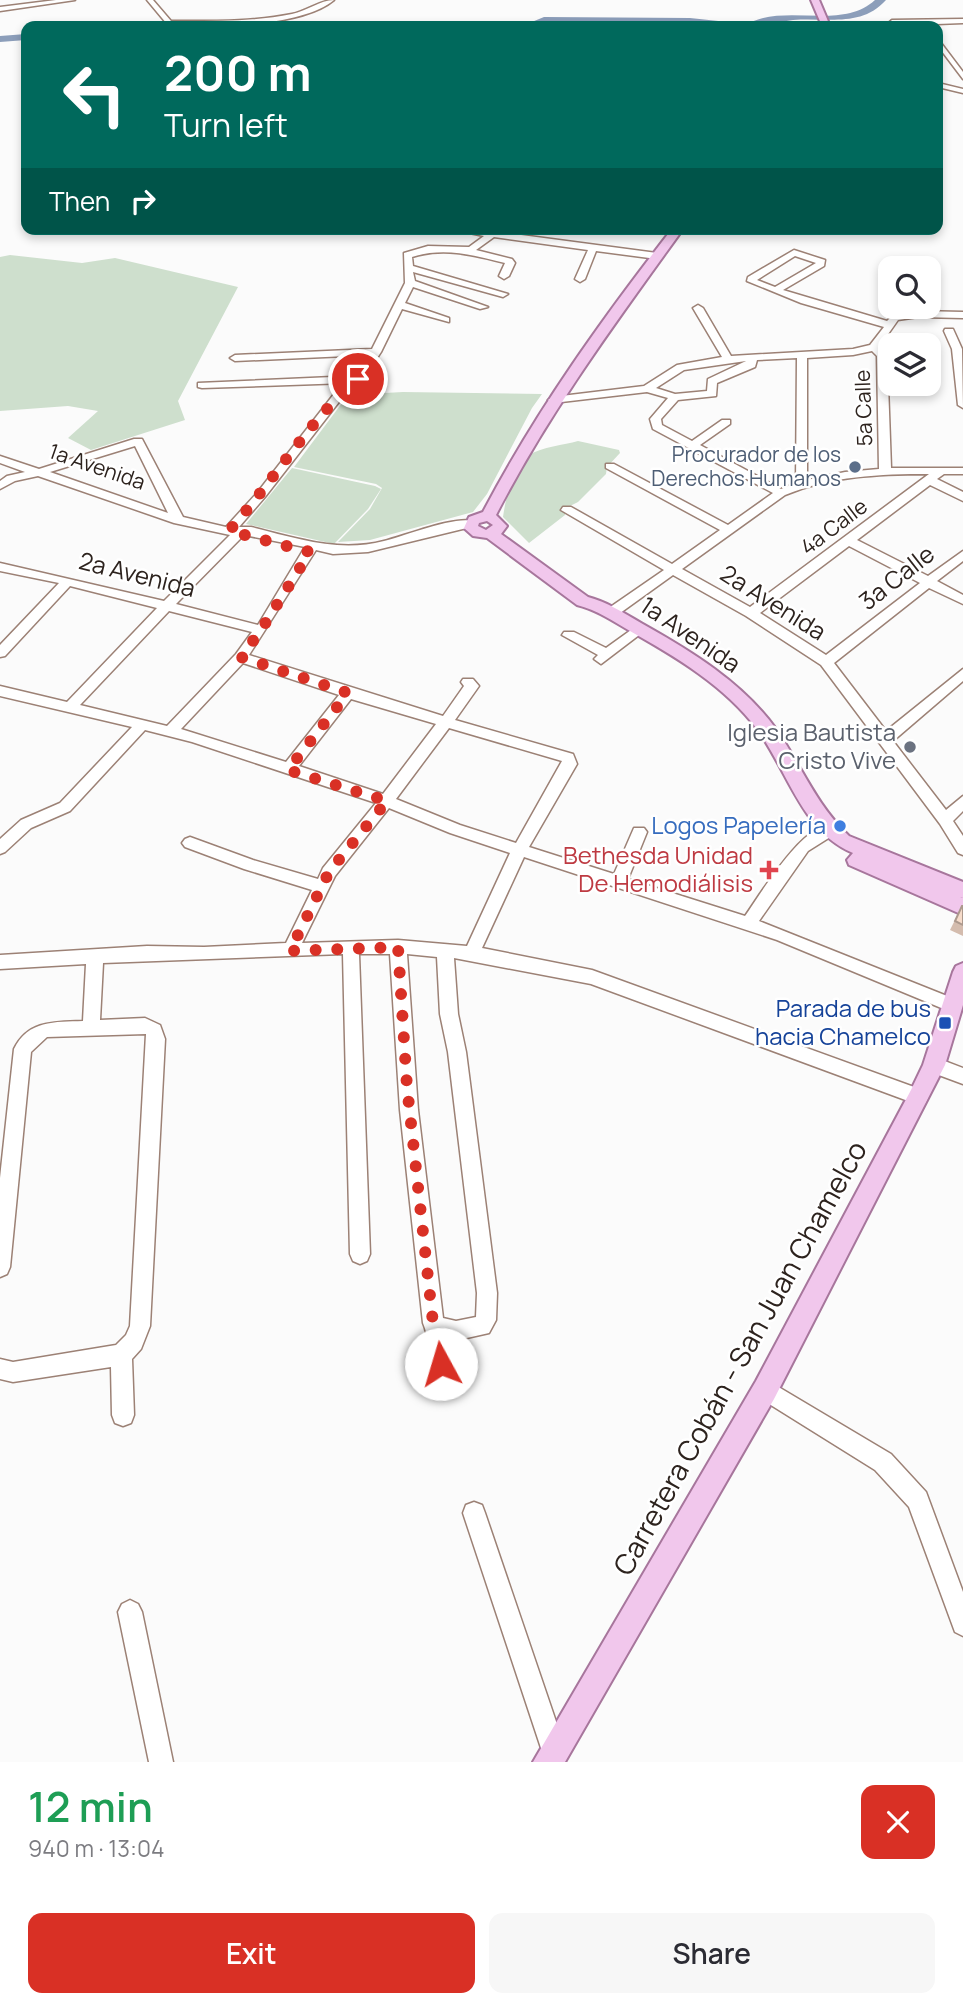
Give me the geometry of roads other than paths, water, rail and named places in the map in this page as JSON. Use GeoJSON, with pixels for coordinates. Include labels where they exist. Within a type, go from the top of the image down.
{"type":"FeatureCollection","features":[{"type":"Feature","properties":{"kind":"main road"},"geometry":{"type":"LineString","coordinates":[[815,0],[823,21]]}},
{"type":"Feature","properties":{"kind":"main road"},"geometry":{"type":"LineString","coordinates":[[472,527],[478,518],[493,525],[518,456],[553,401],[673,235]]}},
{"type":"Feature","properties":{"kind":"main road","name":"1a Avenida"},"geometry":{"type":"LineString","coordinates":[[493,525],[583,601],[596,604],[692,661],[743,701],[776,744],[796,784],[799,799],[836,851],[963,907]]}},
{"type":"Feature","properties":{"kind":"main road"},"geometry":{"type":"LineString","coordinates":[[824,833],[963,890]]}},
{"type":"Feature","properties":{"kind":"main road","name":"Carretera Cobán - San Juan Chamelco"},"geometry":{"type":"LineString","coordinates":[[551,1757],[765,1390],[919,1097],[934,1066],[963,972]]}},
{"type":"Feature","properties":{"kind":"street"},"geometry":{"type":"LineString","coordinates":[[0,9],[72,0]]}},
{"type":"Feature","properties":{"kind":"street"},"geometry":{"type":"LineString","coordinates":[[150,0],[167,21]]}},
{"type":"Feature","properties":{"kind":"street"},"geometry":{"type":"LineString","coordinates":[[234,21],[274,19],[321,9],[331,0]]}},
{"type":"Feature","properties":{"kind":"street"},"geometry":{"type":"LineString","coordinates":[[919,14],[924,21]]}},
{"type":"Feature","properties":{"kind":"street"},"geometry":{"type":"LineString","coordinates":[[951,14],[960,22],[963,30]]}},
{"type":"Feature","properties":{"kind":"street"},"geometry":{"type":"LineString","coordinates":[[943,48],[963,77]]}},
{"type":"Feature","properties":{"kind":"street"},"geometry":{"type":"LineString","coordinates":[[943,86],[963,91]]}},
{"type":"Feature","properties":{"kind":"street"},"geometry":{"type":"LineString","coordinates":[[467,251],[491,235],[657,256]]}},
{"type":"Feature","properties":{"kind":"street"},"geometry":{"type":"LineString","coordinates":[[580,279],[593,248]]}},
{"type":"Feature","properties":{"kind":"street"},"geometry":{"type":"LineString","coordinates":[[70,708],[235,532],[338,396],[358,379],[376,352],[410,283],[407,256],[436,249],[467,251],[509,261],[504,276]]}},
{"type":"Feature","properties":{"kind":"street"},"geometry":{"type":"LineString","coordinates":[[776,290],[822,262],[794,254],[751,278],[752,281],[804,301],[889,325]]}},
{"type":"Feature","properties":{"kind":"street"},"geometry":{"type":"LineString","coordinates":[[410,268],[503,294]]}},
{"type":"Feature","properties":{"kind":"street"},"geometry":{"type":"LineString","coordinates":[[410,283],[483,307]]}},
{"type":"Feature","properties":{"kind":"street"},"geometry":{"type":"LineString","coordinates":[[400,305],[446,320]]}},
{"type":"Feature","properties":{"kind":"street"},"geometry":{"type":"LineString","coordinates":[[698,308],[728,359]]}},
{"type":"Feature","properties":{"kind":"street"},"geometry":{"type":"LineString","coordinates":[[647,389],[681,367],[728,359],[853,352],[874,346],[895,318],[918,314],[963,316]]}},
{"type":"Feature","properties":{"kind":"street"},"geometry":{"type":"LineString","coordinates":[[948,331],[957,349],[963,405]]}},
{"type":"Feature","properties":{"kind":"street","name":"5a Calle"},"geometry":{"type":"LineString","coordinates":[[874,346],[882,356],[885,472]]}},
{"type":"Feature","properties":{"kind":"street"},"geometry":{"type":"LineString","coordinates":[[235,358],[376,352]]}},
{"type":"Feature","properties":{"kind":"street"},"geometry":{"type":"LineString","coordinates":[[801,482],[802,354]]}},
{"type":"Feature","properties":{"kind":"street"},"geometry":{"type":"LineString","coordinates":[[553,401],[647,389],[675,397],[712,394],[712,381],[751,365],[752,358]]}},
{"type":"Feature","properties":{"kind":"street"},"geometry":{"type":"LineString","coordinates":[[202,385],[358,379]]}},
{"type":"Feature","properties":{"kind":"street"},"geometry":{"type":"LineString","coordinates":[[675,397],[655,419],[657,427],[781,493]]}},
{"type":"Feature","properties":{"kind":"street"},"geometry":{"type":"LineString","coordinates":[[693,445],[726,422]]}},
{"type":"Feature","properties":{"kind":"street"},"geometry":{"type":"LineString","coordinates":[[0,486],[5,478],[40,472],[138,441],[178,520]]}},
{"type":"Feature","properties":{"kind":"street","name":"1a Avenida"},"geometry":{"type":"LineString","coordinates":[[0,459],[178,520],[249,537],[312,548],[345,559],[472,527]]}},
{"type":"Feature","properties":{"kind":"street"},"geometry":{"type":"LineString","coordinates":[[610,466],[730,531]]}},
{"type":"Feature","properties":{"kind":"street","name":"4a Calle"},"geometry":{"type":"LineString","coordinates":[[751,613],[941,471]]}},
{"type":"Feature","properties":{"kind":"street"},"geometry":{"type":"LineString","coordinates":[[611,613],[781,493],[801,482],[885,472],[963,471]]}},
{"type":"Feature","properties":{"kind":"street"},"geometry":{"type":"LineString","coordinates":[[929,480],[963,497]]}},
{"type":"Feature","properties":{"kind":"street","name":"2a Avenida"},"geometry":{"type":"LineString","coordinates":[[567,510],[751,613],[826,662],[945,820],[963,849]]}},
{"type":"Feature","properties":{"kind":"street"},"geometry":{"type":"LineString","coordinates":[[848,540],[963,600]]}},
{"type":"Feature","properties":{"kind":"street"},"geometry":{"type":"LineString","coordinates":[[171,730],[241,657],[312,548]]}},
{"type":"Feature","properties":{"kind":"street","name":"3a Calle"},"geometry":{"type":"LineString","coordinates":[[826,662],[963,555]]}},
{"type":"Feature","properties":{"kind":"street","name":"2a Avenida"},"geometry":{"type":"LineString","coordinates":[[0,567],[68,581],[261,630]]}},
{"type":"Feature","properties":{"kind":"street"},"geometry":{"type":"LineString","coordinates":[[0,653],[68,581]]}},
{"type":"Feature","properties":{"kind":"street"},"geometry":{"type":"LineString","coordinates":[[569,635],[604,656],[638,629]]}},
{"type":"Feature","properties":{"kind":"street"},"geometry":{"type":"LineString","coordinates":[[241,657],[348,693],[568,758],[570,764],[520,849],[472,953]]}},
{"type":"Feature","properties":{"kind":"street"},"geometry":{"type":"LineString","coordinates":[[885,740],[963,674]]}},
{"type":"Feature","properties":{"kind":"street"},"geometry":{"type":"LineString","coordinates":[[290,951],[321,887],[446,723],[472,686],[468,682]]}},
{"type":"Feature","properties":{"kind":"street"},"geometry":{"type":"LineString","coordinates":[[0,691],[171,730],[387,801],[455,829],[749,923],[951,1005]]}},
{"type":"Feature","properties":{"kind":"street"},"geometry":{"type":"LineString","coordinates":[[288,770],[348,693]]}},
{"type":"Feature","properties":{"kind":"street"},"geometry":{"type":"LineString","coordinates":[[0,848],[26,824],[65,807],[143,724]]}},
{"type":"Feature","properties":{"kind":"street"},"geometry":{"type":"LineString","coordinates":[[945,820],[963,802]]}},
{"type":"Feature","properties":{"kind":"street"},"geometry":{"type":"LineString","coordinates":[[619,881],[639,832]]}},
{"type":"Feature","properties":{"kind":"street"},"geometry":{"type":"LineString","coordinates":[[749,923],[803,847],[824,833]]}},
{"type":"Feature","properties":{"kind":"street"},"geometry":{"type":"LineString","coordinates":[[190,843],[321,887]]}},
{"type":"Feature","properties":{"kind":"street"},"geometry":{"type":"LineString","coordinates":[[0,962],[351,947],[398,947],[472,953],[592,977],[919,1097]]}},
{"type":"Feature","properties":{"kind":"street"},"geometry":{"type":"LineString","coordinates":[[351,947],[360,1254]]}},
{"type":"Feature","properties":{"kind":"street"},"geometry":{"type":"LineString","coordinates":[[398,947],[409,1110],[433,1323],[446,1333],[482,1326],[487,1312],[476,1195],[457,1052],[449,1014],[445,952]]}},
{"type":"Feature","properties":{"kind":"street"},"geometry":{"type":"LineString","coordinates":[[91,1027],[95,956]]}},
{"type":"Feature","properties":{"kind":"street"},"geometry":{"type":"LineString","coordinates":[[0,1267],[23,1049],[33,1037],[44,1030],[145,1025],[154,1030],[156,1039],[140,1326],[134,1342],[121,1355],[13,1372],[0,1369]]}},
{"type":"Feature","properties":{"kind":"street"},"geometry":{"type":"LineString","coordinates":[[934,1066],[963,1076]]}},
{"type":"Feature","properties":{"kind":"street"},"geometry":{"type":"LineString","coordinates":[[438,1329],[441,1364]]}},
{"type":"Feature","properties":{"kind":"street"},"geometry":{"type":"LineString","coordinates":[[121,1355],[123,1415]]}},
{"type":"Feature","properties":{"kind":"street"},"geometry":{"type":"LineString","coordinates":[[765,1390],[883,1462],[918,1500],[963,1624]]}},
{"type":"Feature","properties":{"kind":"street"},"geometry":{"type":"LineString","coordinates":[[474,1513],[551,1757]]}},
{"type":"Feature","properties":{"kind":"street"},"geometry":{"type":"LineString","coordinates":[[130,1612],[161,1762]]}},
{"type":"Feature","properties":{"kind":"waterway"},"geometry":{"type":"LineString","coordinates":[[772,21],[798,17],[849,17],[872,9],[881,0]]}},
{"type":"Feature","properties":{"kind":"waterway"},"geometry":{"type":"LineString","coordinates":[[541,21],[690,21]]}},
{"type":"Feature","properties":{"kind":"waterway"},"geometry":{"type":"LineString","coordinates":[[0,39],[21,37]]}},
{"type":"Feature","properties":{"kind":"place","name":"Procurador de los Derechos Humanos"},"geometry":{"type":"Point","coordinates":[855,467]}},
{"type":"Feature","properties":{"kind":"place","name":"Iglesia Bautista Cristo Vive"},"geometry":{"type":"Point","coordinates":[910,747]}},
{"type":"Feature","properties":{"kind":"place","name":"Logos Papelería"},"geometry":{"type":"Point","coordinates":[840,826]}},
{"type":"Feature","properties":{"kind":"place","name":"Bethesda Unidad De Hemodiálisis"},"geometry":{"type":"Point","coordinates":[769,870]}},
{"type":"Feature","properties":{"kind":"place","name":"Parada de bus hacia Chamelco"},"geometry":{"type":"Point","coordinates":[945,1023]}}]}
